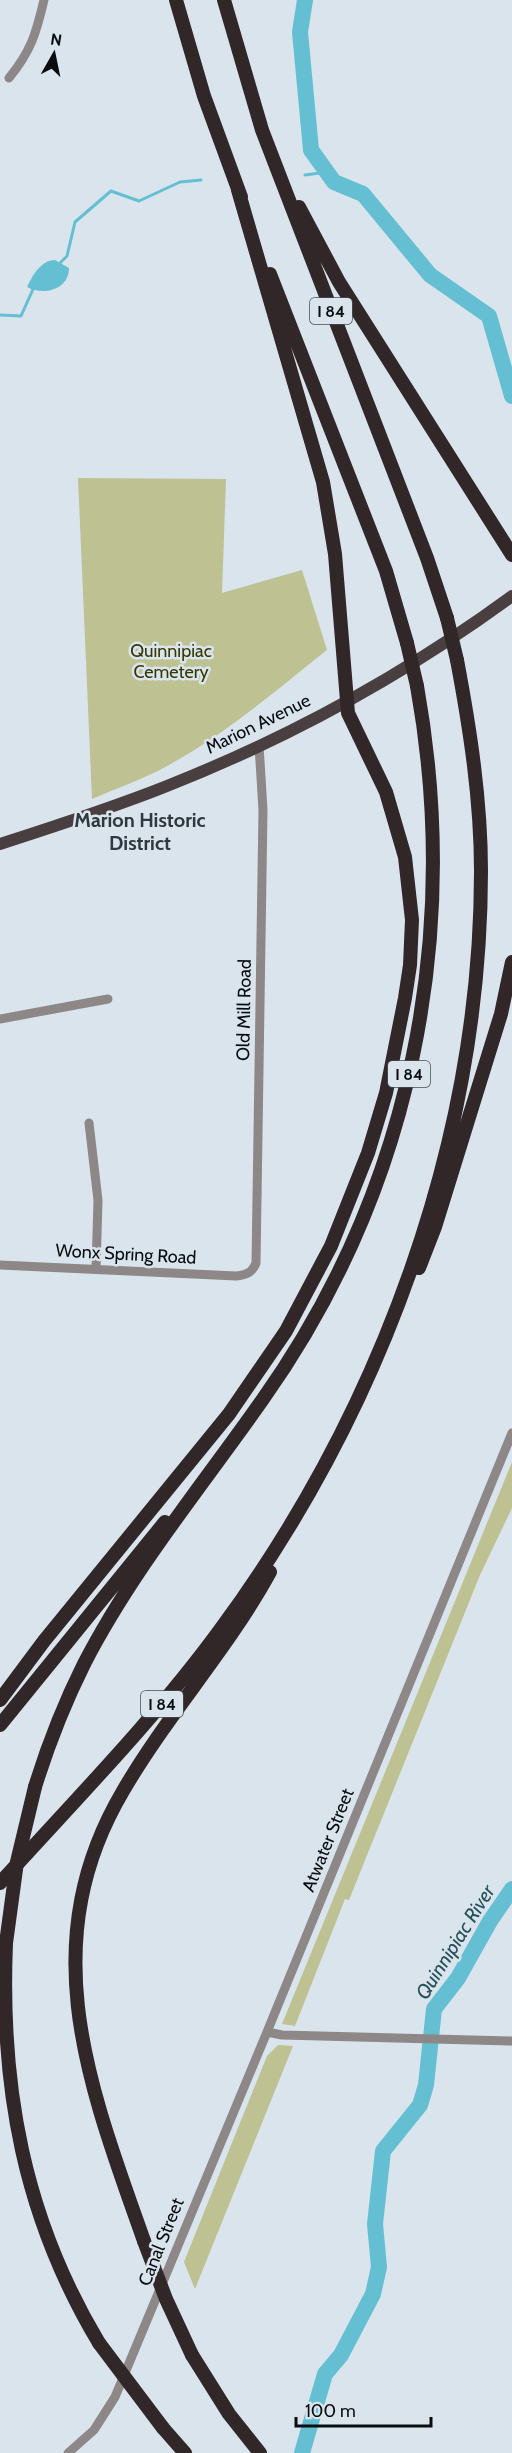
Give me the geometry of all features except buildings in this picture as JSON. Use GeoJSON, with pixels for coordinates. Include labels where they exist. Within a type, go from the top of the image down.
{"type":"FeatureCollection","features":[{"type":"Feature","properties":{"kind":"highway","name":"I 84"},"geometry":{"type":"LineString","coordinates":[[0,1725],[244,1425],[283,1369],[333,1283],[374,1192],[404,1098],[423,1000],[433,902],[431,804],[425,736],[407,643],[386,571],[238,190],[204,96],[176,0]]}},
{"type":"Feature","properties":{"kind":"highway","name":"I 84"},"geometry":{"type":"LineString","coordinates":[[0,1883],[158,1708],[190,1669],[249,1590],[301,1507],[348,1420],[388,1329],[421,1236],[443,1160],[458,1093],[475,986],[481,906],[480,835],[471,741],[447,618],[427,558],[262,130],[224,0]]}},
{"type":"Feature","properties":{"kind":"highway"},"geometry":{"type":"LineString","coordinates":[[262,130],[325,259],[512,555]]}},
{"type":"Feature","properties":{"kind":"highway"},"geometry":{"type":"LineString","coordinates":[[0,1700],[44,1641],[229,1414],[263,1366],[318,1274],[345,1214],[368,1153],[386,1093],[405,998],[411,956],[411,898],[405,857],[394,813],[378,770],[351,721],[346,700],[335,554],[329,507],[317,457],[238,190]]}},
{"type":"Feature","properties":{"kind":"highway"},"geometry":{"type":"LineString","coordinates":[[388,1329],[418,1270],[435,1227],[501,1014],[512,962]]}},
{"type":"Feature","properties":{"kind":"highway"},"geometry":{"type":"LineString","coordinates":[[184,2453],[99,2343],[56,2262],[35,2208],[19,2148],[6,2052],[3,1996],[6,1943],[17,1862],[35,1787],[62,1713],[85,1662],[143,1567],[244,1425]]}},
{"type":"Feature","properties":{"kind":"highway"},"geometry":{"type":"LineString","coordinates":[[260,2453],[225,2407],[192,2355],[165,2299],[144,2241],[91,2080],[79,2027],[75,1979],[77,1925],[81,1902],[102,1834],[122,1792],[260,1590],[301,1507]]}},
{"type":"Feature","properties":{"kind":"main road","name":"Marion Avenue"},"geometry":{"type":"LineString","coordinates":[[0,844],[141,796],[260,745],[346,700],[431,650],[512,596]]}},
{"type":"Feature","properties":{"kind":"street"},"geometry":{"type":"LineString","coordinates":[[9,78],[26,56],[38,25],[44,0]]}},
{"type":"Feature","properties":{"kind":"street","name":"Old Mill Road"},"geometry":{"type":"LineString","coordinates":[[250,1273],[256,1263],[263,810],[260,745]]}},
{"type":"Feature","properties":{"kind":"street"},"geometry":{"type":"LineString","coordinates":[[0,1019],[108,999]]}},
{"type":"Feature","properties":{"kind":"street"},"geometry":{"type":"LineString","coordinates":[[89,1123],[98,1200],[96,1269]]}},
{"type":"Feature","properties":{"kind":"street","name":"Wonx Spring Road"},"geometry":{"type":"LineString","coordinates":[[0,1265],[236,1276],[250,1273]]}},
{"type":"Feature","properties":{"kind":"street","name":"Atwater Street"},"geometry":{"type":"LineString","coordinates":[[267,2032],[512,1432]]}},
{"type":"Feature","properties":{"kind":"street"},"geometry":{"type":"LineString","coordinates":[[267,2032],[282,2036],[512,2041]]}},
{"type":"Feature","properties":{"kind":"street","name":"Canal Street"},"geometry":{"type":"LineString","coordinates":[[68,2453],[94,2430],[115,2397],[267,2032]]}},
{"type":"Feature","properties":{"kind":"green space","name":"Quinnipiac Cemetery"},"geometry":{"type":"Polygon","coordinates":[[[78,478],[226,479],[222,593],[302,570],[327,650],[209,741],[149,775],[92,799],[78,478]]]}},
{"type":"Feature","properties":{"kind":"green space"},"geometry":{"type":"Polygon","coordinates":[[[512,1462],[512,1508],[480,1575],[349,1900],[345,1899],[295,2026],[282,2024],[512,1462]]]}},
{"type":"Feature","properties":{"kind":"green space"},"geometry":{"type":"Polygon","coordinates":[[[278,2045],[293,2046],[195,2289],[184,2262],[267,2056],[278,2045]]]}},
{"type":"Feature","properties":{"kind":"water"},"geometry":{"type":"Polygon","coordinates":[[[55,260],[69,268],[65,282],[47,291],[27,287],[41,266],[55,260]]]}},
{"type":"Feature","properties":{"kind":"waterway"},"geometry":{"type":"LineString","coordinates":[[305,0],[300,32],[311,150],[334,182],[363,194],[430,275],[489,316],[512,396]]}},
{"type":"Feature","properties":{"kind":"waterway"},"geometry":{"type":"LineString","coordinates":[[305,175],[327,172]]}},
{"type":"Feature","properties":{"kind":"waterway"},"geometry":{"type":"LineString","coordinates":[[59,264],[67,256],[75,222],[111,191],[139,201],[180,182],[201,180]]}},
{"type":"Feature","properties":{"kind":"waterway"},"geometry":{"type":"LineString","coordinates":[[0,315],[21,316],[34,287]]}},
{"type":"Feature","properties":{"kind":"waterway","name":"Quinnipiac River"},"geometry":{"type":"LineString","coordinates":[[302,2453],[325,2374],[341,2355],[373,2294],[379,2267],[375,2224],[383,2151],[420,2105],[426,2085],[434,2009],[458,1978],[490,1921],[512,1889]]}},
{"type":"Feature","properties":{"kind":"district","name":"Marion Historic District"},"geometry":{"type":"Point","coordinates":[140,832]}}]}
